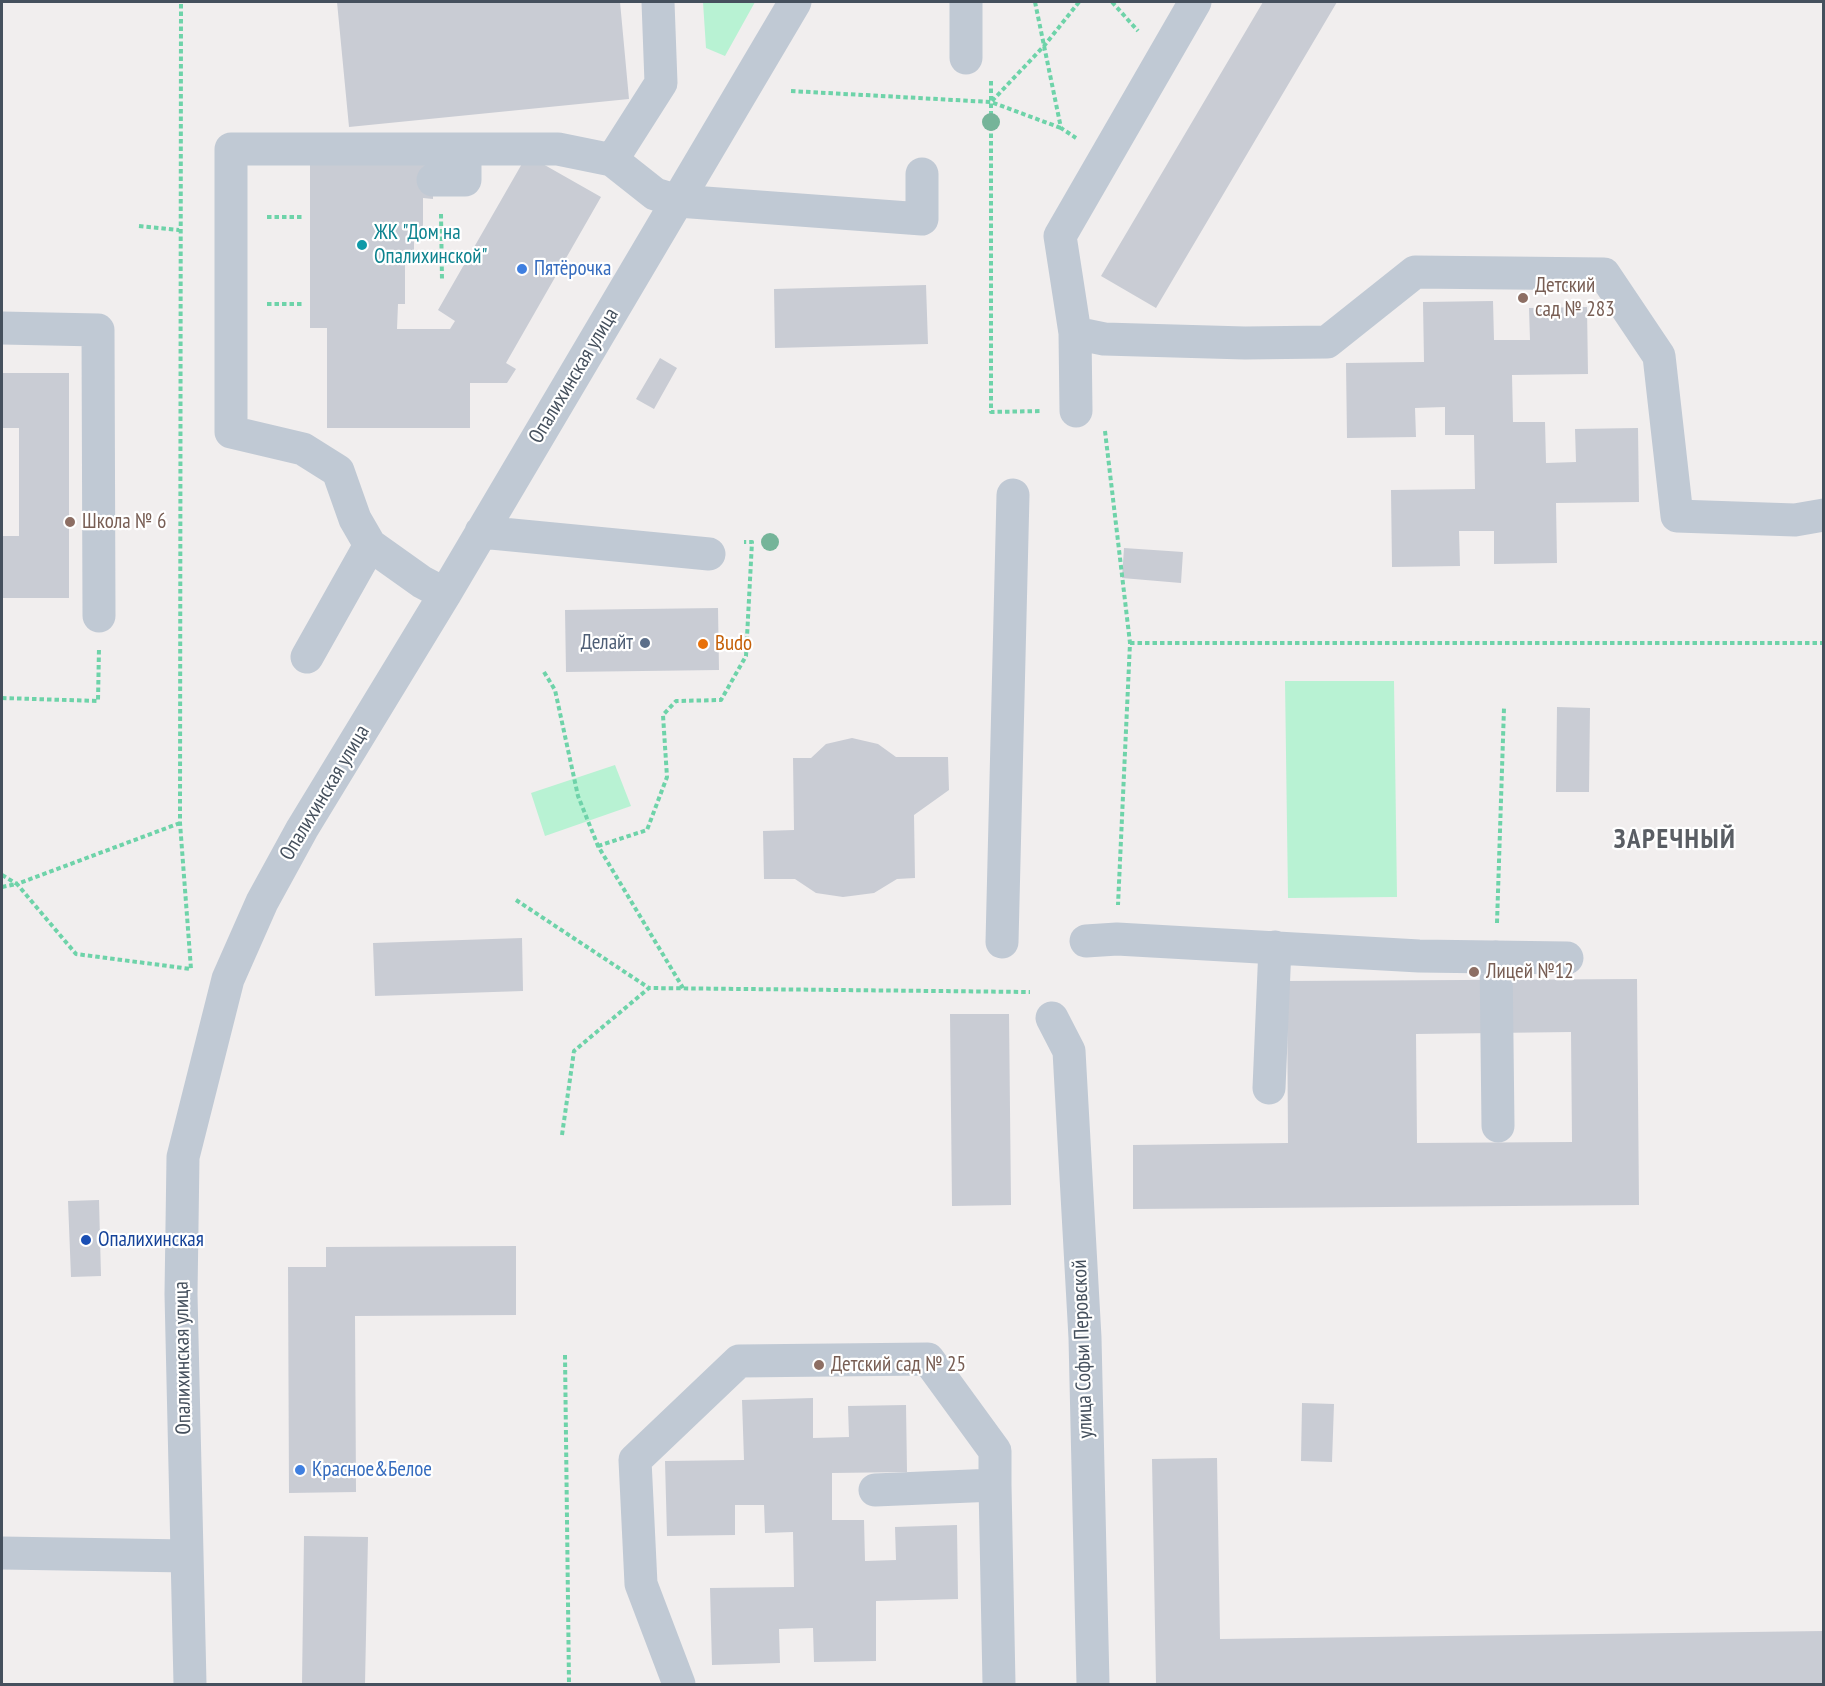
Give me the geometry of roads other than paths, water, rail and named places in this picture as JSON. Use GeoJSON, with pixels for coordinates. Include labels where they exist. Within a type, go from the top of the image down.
{"type":"FeatureCollection","features":[{"type":"Feature","properties":{"kind":"street"},"geometry":{"type":"LineString","coordinates":[[612,160],[661,83],[658,2]]}},
{"type":"Feature","properties":{"kind":"street","name":"Опалихинская улица"},"geometry":{"type":"LineString","coordinates":[[190,1684],[181,1294],[183,1157],[228,979],[262,902],[302,829],[445,594],[795,2]]}},
{"type":"Feature","properties":{"kind":"street"},"geometry":{"type":"LineString","coordinates":[[966,2],[966,58]]}},
{"type":"Feature","properties":{"kind":"street"},"geometry":{"type":"LineString","coordinates":[[1076,411],[1075,333],[1060,236],[1195,2]]}},
{"type":"Feature","properties":{"kind":"street"},"geometry":{"type":"LineString","coordinates":[[445,594],[422,582],[370,545],[355,519],[338,471],[303,449],[231,432],[231,149],[558,149],[612,160],[655,194],[678,201],[922,219],[922,174]]}},
{"type":"Feature","properties":{"kind":"street"},"geometry":{"type":"LineString","coordinates":[[437,180],[465,180],[465,149]]}},
{"type":"Feature","properties":{"kind":"street"},"geometry":{"type":"LineString","coordinates":[[1075,333],[1104,339],[1245,343],[1327,342],[1415,272],[1604,274],[1659,356],[1677,516],[1795,520],[1824,515]]}},
{"type":"Feature","properties":{"kind":"street"},"geometry":{"type":"LineString","coordinates":[[2,328],[98,330],[99,616]]}},
{"type":"Feature","properties":{"kind":"street"},"geometry":{"type":"LineString","coordinates":[[1002,942],[1013,495]]}},
{"type":"Feature","properties":{"kind":"street"},"geometry":{"type":"LineString","coordinates":[[481,532],[709,554]]}},
{"type":"Feature","properties":{"kind":"street"},"geometry":{"type":"LineString","coordinates":[[307,657],[370,545]]}},
{"type":"Feature","properties":{"kind":"street"},"geometry":{"type":"LineString","coordinates":[[1101,940],[1419,956],[1568,958]]}},
{"type":"Feature","properties":{"kind":"street"},"geometry":{"type":"LineString","coordinates":[[1269,1088],[1275,947]]}},
{"type":"Feature","properties":{"kind":"street"},"geometry":{"type":"LineString","coordinates":[[1496,957],[1498,1126]]}},
{"type":"Feature","properties":{"kind":"street","name":"улица Софьи Перовской"},"geometry":{"type":"LineString","coordinates":[[1046,1005],[1069,1051],[1085,1338],[1093,1684]]}},
{"type":"Feature","properties":{"kind":"street"},"geometry":{"type":"LineString","coordinates":[[679,1684],[641,1584],[635,1460],[739,1361],[928,1359],[995,1451],[999,1684]]}},
{"type":"Feature","properties":{"kind":"street"},"geometry":{"type":"LineString","coordinates":[[875,1490],[995,1485]]}},
{"type":"Feature","properties":{"kind":"street"},"geometry":{"type":"LineString","coordinates":[[2,1553],[187,1556]]}},
{"type":"Feature","properties":{"kind":"place","name":"ЖК \"Дом на Опалихинской\""},"geometry":{"type":"Point","coordinates":[362,245]}},
{"type":"Feature","properties":{"kind":"place","name":"Пятёрочка"},"geometry":{"type":"Point","coordinates":[522,269]}},
{"type":"Feature","properties":{"kind":"place","name":"Детский сад № 283"},"geometry":{"type":"Point","coordinates":[1523,298]}},
{"type":"Feature","properties":{"kind":"place","name":"Школа № 6"},"geometry":{"type":"Point","coordinates":[70,522]}},
{"type":"Feature","properties":{"kind":"place","name":"Делайт"},"geometry":{"type":"Point","coordinates":[645,643]}},
{"type":"Feature","properties":{"kind":"place","name":"Budo"},"geometry":{"type":"Point","coordinates":[703,644]}},
{"type":"Feature","properties":{"kind":"place","name":"Лицей №12"},"geometry":{"type":"Point","coordinates":[1474,972]}},
{"type":"Feature","properties":{"kind":"place","name":"Опалихинская"},"geometry":{"type":"Point","coordinates":[86,1240]}},
{"type":"Feature","properties":{"kind":"place","name":"Детский сад № 25"},"geometry":{"type":"Point","coordinates":[819,1365]}},
{"type":"Feature","properties":{"kind":"place","name":"Красное&Белое"},"geometry":{"type":"Point","coordinates":[300,1470]}},
{"type":"Feature","properties":{"kind":"district","name":"ЗАРЕЧНЫЙ"},"geometry":{"type":"Point","coordinates":[1675,840]}}]}
